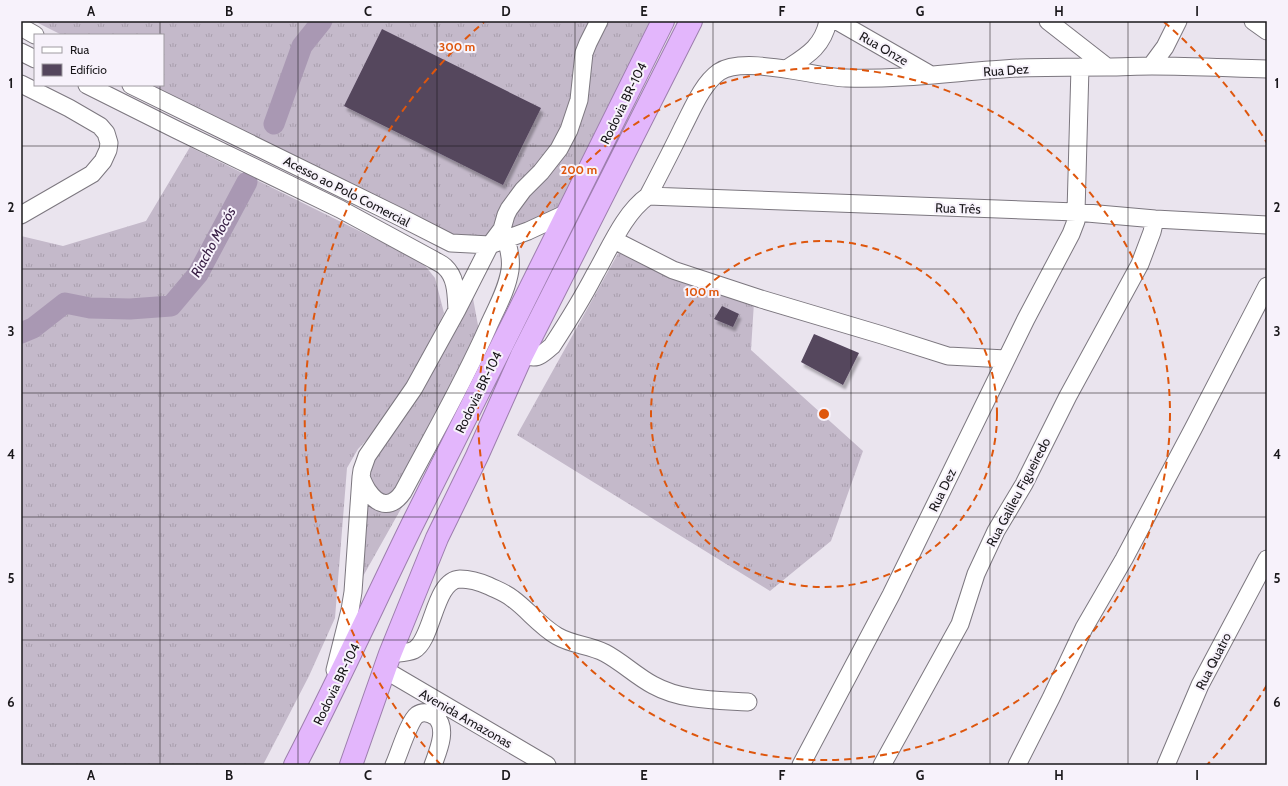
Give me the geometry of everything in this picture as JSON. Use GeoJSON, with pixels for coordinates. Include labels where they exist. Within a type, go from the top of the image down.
{"type":"FeatureCollection","features":[{"type":"Feature","properties":{"kind":"highway","name":"Rodovia BR-104"},"geometry":{"type":"LineString","coordinates":[[295,765],[327,704],[405,540],[663,21]]}},
{"type":"Feature","properties":{"kind":"highway","name":"Rodovia BR-104"},"geometry":{"type":"LineString","coordinates":[[351,765],[388,662],[437,538],[522,355],[691,21]]}},
{"type":"Feature","properties":{"kind":"street"},"geometry":{"type":"LineString","coordinates":[[361,477],[370,494],[380,502],[385,504],[395,502],[403,492],[448,409],[471,364],[502,296],[510,272],[508,248],[504,234],[506,215],[513,202],[541,172],[559,149],[569,130],[579,100],[584,53],[599,21]]}},
{"type":"Feature","properties":{"kind":"street"},"geometry":{"type":"LineString","coordinates":[[788,68],[815,48],[824,35],[828,21]]}},
{"type":"Feature","properties":{"kind":"street","name":"Rua Onze"},"geometry":{"type":"LineString","coordinates":[[837,21],[932,75]]}},
{"type":"Feature","properties":{"kind":"street"},"geometry":{"type":"LineString","coordinates":[[1048,21],[1107,67]]}},
{"type":"Feature","properties":{"kind":"street"},"geometry":{"type":"LineString","coordinates":[[1151,66],[1165,47],[1178,21]]}},
{"type":"Feature","properties":{"kind":"street"},"geometry":{"type":"LineString","coordinates":[[1253,21],[1267,32]]}},
{"type":"Feature","properties":{"kind":"street"},"geometry":{"type":"LineString","coordinates":[[21,27],[34,34]]}},
{"type":"Feature","properties":{"kind":"street"},"geometry":{"type":"LineString","coordinates":[[21,52],[34,58]]}},
{"type":"Feature","properties":{"kind":"street","name":"Rua Dez"},"geometry":{"type":"LineString","coordinates":[[648,196],[706,86],[719,72],[728,68],[746,66],[788,68],[815,74],[851,78],[900,78],[1020,68],[1151,66],[1267,69]]}},
{"type":"Feature","properties":{"kind":"street","name":"Rua Dez"},"geometry":{"type":"LineString","coordinates":[[801,765],[891,595],[1006,359],[1071,234],[1076,221],[1080,67]]}},
{"type":"Feature","properties":{"kind":"street"},"geometry":{"type":"LineString","coordinates":[[21,84],[69,108],[100,126],[106,133],[109,143],[108,150],[103,161],[92,174],[21,215]]}},
{"type":"Feature","properties":{"kind":"street","name":"Acesso ao Polo Comercial"},"geometry":{"type":"LineString","coordinates":[[89,86],[340,210],[434,260],[445,267],[452,277],[456,289],[457,310]]}},
{"type":"Feature","properties":{"kind":"street","name":"Acesso ao Polo Comercial"},"geometry":{"type":"LineString","coordinates":[[133,86],[451,243],[490,245],[504,234],[569,212]]}},
{"type":"Feature","properties":{"kind":"street"},"geometry":{"type":"LineString","coordinates":[[177,130],[186,111]]}},
{"type":"Feature","properties":{"kind":"street"},"geometry":{"type":"LineString","coordinates":[[522,355],[531,358],[536,357],[544,353],[552,346],[630,213],[648,196]]}},
{"type":"Feature","properties":{"kind":"street","name":"Rua Três"},"geometry":{"type":"LineString","coordinates":[[648,196],[1076,212],[1155,219],[1267,224]]}},
{"type":"Feature","properties":{"kind":"street","name":"Rua Galileu Figueiredo"},"geometry":{"type":"LineString","coordinates":[[882,765],[960,624],[976,574],[996,531],[1024,484],[1068,396],[1140,264],[1152,232],[1155,219]]}},
{"type":"Feature","properties":{"kind":"street"},"geometry":{"type":"LineString","coordinates":[[614,240],[673,270],[761,299],[948,356],[1006,359]]}},
{"type":"Feature","properties":{"kind":"street"},"geometry":{"type":"LineString","coordinates":[[327,704],[353,592],[362,470],[367,456],[411,393],[457,310],[490,245]]}},
{"type":"Feature","properties":{"kind":"street"},"geometry":{"type":"LineString","coordinates":[[1017,765],[1052,698],[1084,628],[1124,559],[1267,286]]}},
{"type":"Feature","properties":{"kind":"street","name":"Rua Quatro"},"geometry":{"type":"LineString","coordinates":[[1166,765],[1200,685],[1267,559]]}},
{"type":"Feature","properties":{"kind":"street"},"geometry":{"type":"LineString","coordinates":[[388,662],[412,651],[419,646],[441,595],[448,584],[456,579],[467,579],[504,593],[558,637],[604,652],[664,691],[687,697],[748,702]]}},
{"type":"Feature","properties":{"kind":"street","name":"Avenida Amazonas"},"geometry":{"type":"LineString","coordinates":[[388,662],[547,765]]}},
{"type":"Feature","properties":{"kind":"street"},"geometry":{"type":"LineString","coordinates":[[394,765],[411,724],[416,716],[425,713],[436,716],[441,725],[442,734],[433,765]]}},
{"type":"Feature","properties":{"kind":"green space"},"geometry":{"type":"Polygon","coordinates":[[[34,21],[659,21],[565,209],[503,239],[451,241],[136,86],[164,86],[164,34],[60,34],[34,21]]]}},
{"type":"Feature","properties":{"kind":"green space"},"geometry":{"type":"Polygon","coordinates":[[[190,147],[422,262],[435,278],[444,313],[430,344],[406,384],[389,417],[358,449],[347,468],[335,618],[309,676],[263,765],[21,765],[21,236],[63,246],[146,221],[190,147]]]}},
{"type":"Feature","properties":{"kind":"green space"},"geometry":{"type":"Polygon","coordinates":[[[620,250],[754,302],[751,350],[863,451],[831,541],[770,591],[517,435],[620,250]]]}},
{"type":"Feature","properties":{"kind":"green space"},"geometry":{"type":"Polygon","coordinates":[[[472,293],[480,336],[398,494],[388,500],[371,491],[369,464],[472,293]]]}},
{"type":"Feature","properties":{"kind":"green space"},"geometry":{"type":"Polygon","coordinates":[[[363,494],[407,498],[357,587],[363,494]]]}},
{"type":"Feature","properties":{"kind":"building"},"geometry":{"type":"Polygon","coordinates":[[[382,29],[541,108],[503,185],[344,106],[382,29]]]}},
{"type":"Feature","properties":{"kind":"building"},"geometry":{"type":"Polygon","coordinates":[[[722,306],[739,314],[733,327],[714,319],[722,306]]]}},
{"type":"Feature","properties":{"kind":"building"},"geometry":{"type":"Polygon","coordinates":[[[814,334],[859,353],[843,385],[801,362],[814,334]]]}},
{"type":"Feature","properties":{"kind":"waterway"},"geometry":{"type":"LineString","coordinates":[[274,124],[302,46],[322,21]]}},
{"type":"Feature","properties":{"kind":"waterway","name":"Riacho Mocós"},"geometry":{"type":"LineString","coordinates":[[21,333],[33,328],[65,303],[90,308],[130,309],[171,306],[198,274],[247,182]]}}]}
